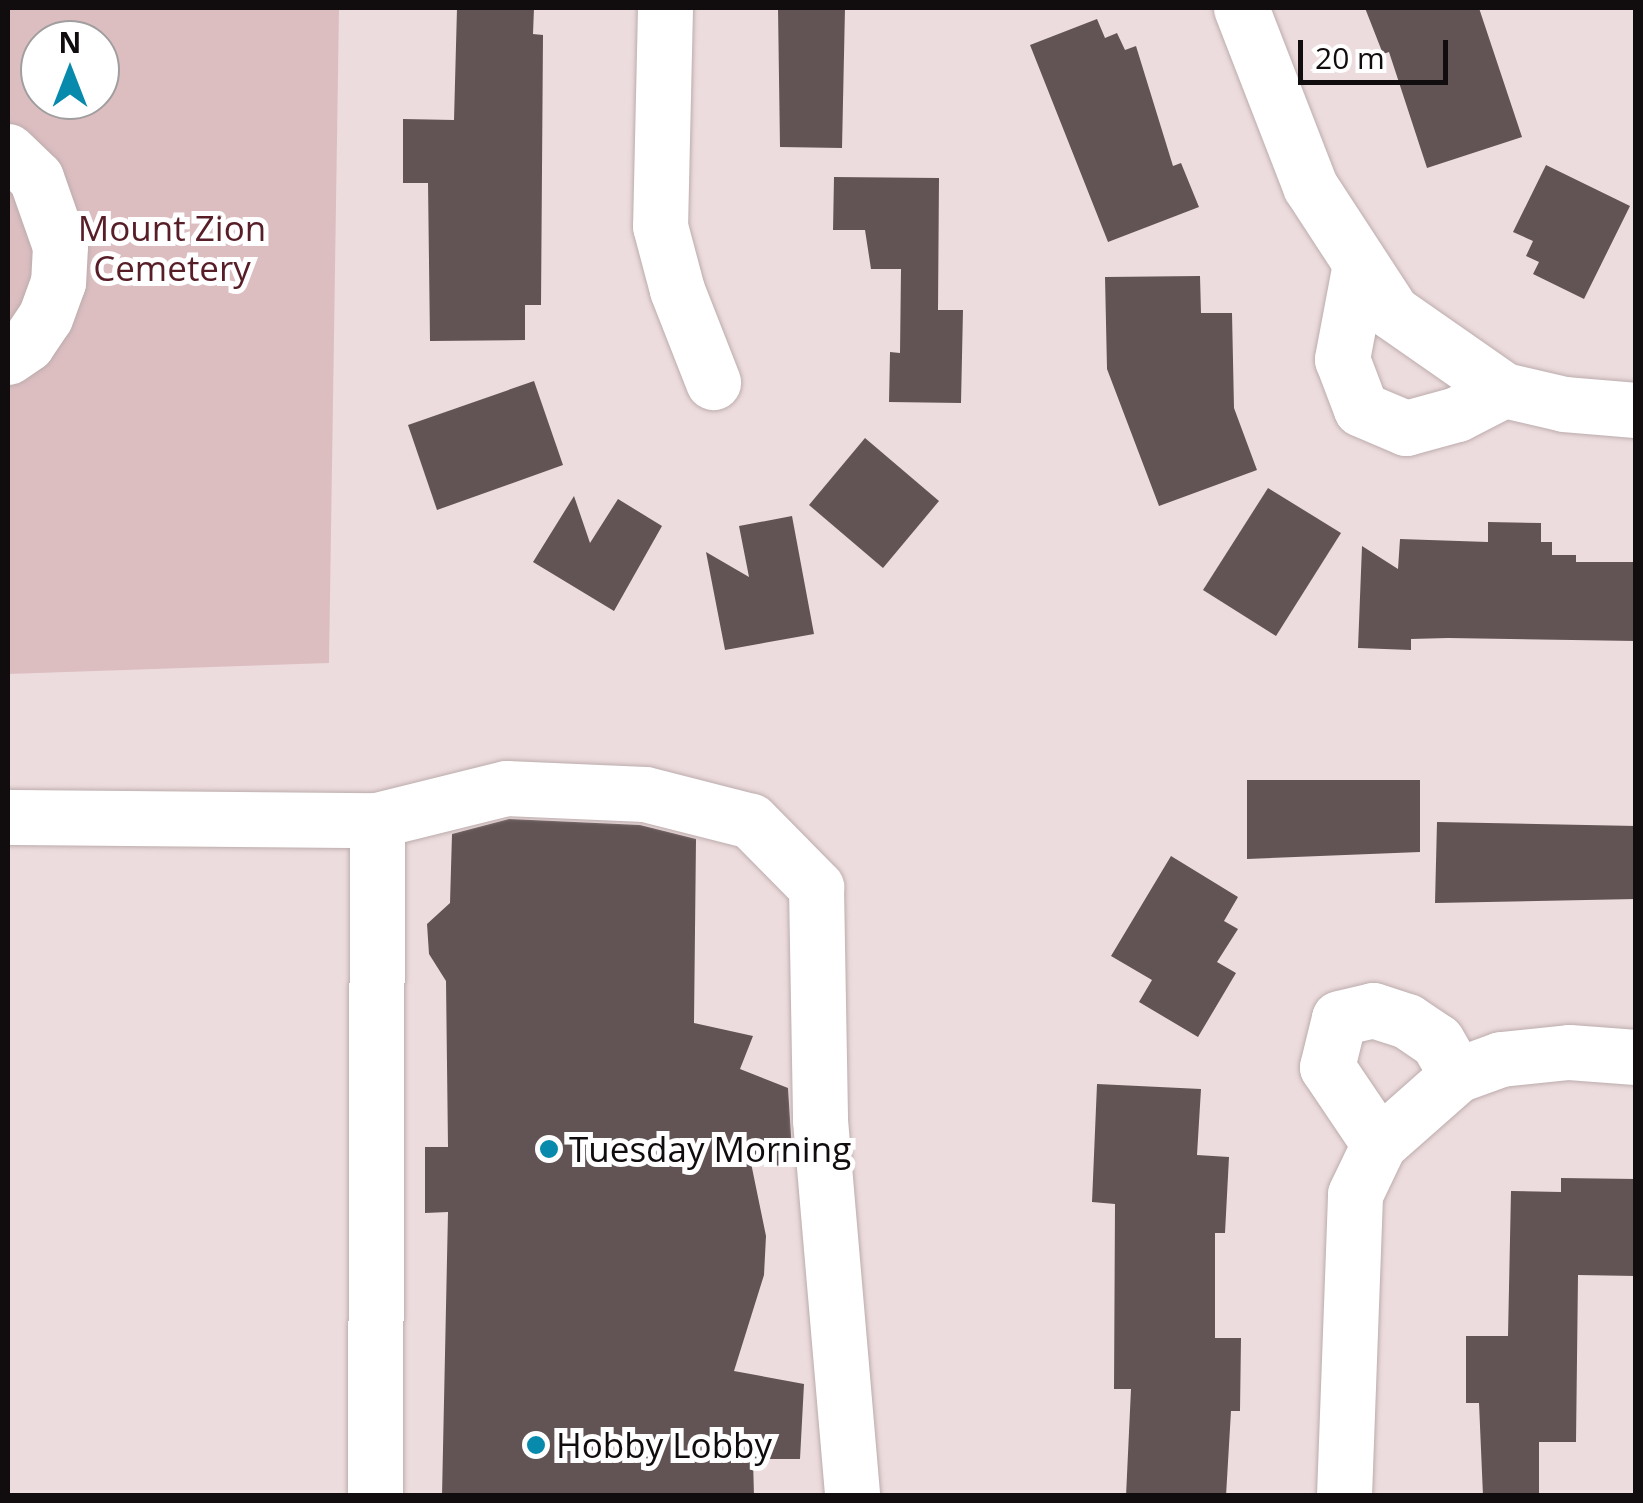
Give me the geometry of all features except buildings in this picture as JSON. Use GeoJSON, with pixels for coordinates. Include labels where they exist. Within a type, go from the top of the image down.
{"type":"FeatureCollection","features":[{"type":"Feature","properties":{"kind":"street"},"geometry":{"type":"LineString","coordinates":[[665,8],[660,226],[677,290],[713,382]]}},
{"type":"Feature","properties":{"kind":"street"},"geometry":{"type":"LineString","coordinates":[[1241,8],[1310,186],[1359,269],[1392,312],[1504,390],[1564,404],[1636,410]]}},
{"type":"Feature","properties":{"kind":"street"},"geometry":{"type":"LineString","coordinates":[[8,151],[36,178],[60,246],[58,282],[46,317],[26,344],[8,357]]}},
{"type":"Feature","properties":{"kind":"street"},"geometry":{"type":"LineString","coordinates":[[1359,269],[1342,360],[1361,409],[1406,428],[1457,414],[1504,390]]}},
{"type":"Feature","properties":{"kind":"street"},"geometry":{"type":"LineString","coordinates":[[8,817],[377,820],[506,788],[645,794],[751,821],[816,887],[820,1120],[852,1496]]}},
{"type":"Feature","properties":{"kind":"street"},"geometry":{"type":"LineString","coordinates":[[375,1496],[377,820]]}},
{"type":"Feature","properties":{"kind":"street"},"geometry":{"type":"LineString","coordinates":[[1379,1144],[1327,1067],[1339,1018],[1373,1010],[1407,1020],[1436,1041],[1457,1074]]}},
{"type":"Feature","properties":{"kind":"street"},"geometry":{"type":"LineString","coordinates":[[1344,1496],[1355,1194],[1379,1144],[1457,1074],[1518,1057],[1636,1057]]}},
{"type":"Feature","properties":{"kind":"green space","name":"Mount Zion Cemetery"},"geometry":{"type":"Polygon","coordinates":[[[8,8],[339,8],[329,663],[8,674],[8,8]]]}},
{"type":"Feature","properties":{"kind":"place","name":"Tuesday Morning"},"geometry":{"type":"Point","coordinates":[549,1149]}},
{"type":"Feature","properties":{"kind":"place","name":"Hobby Lobby"},"geometry":{"type":"Point","coordinates":[536,1445]}}]}
